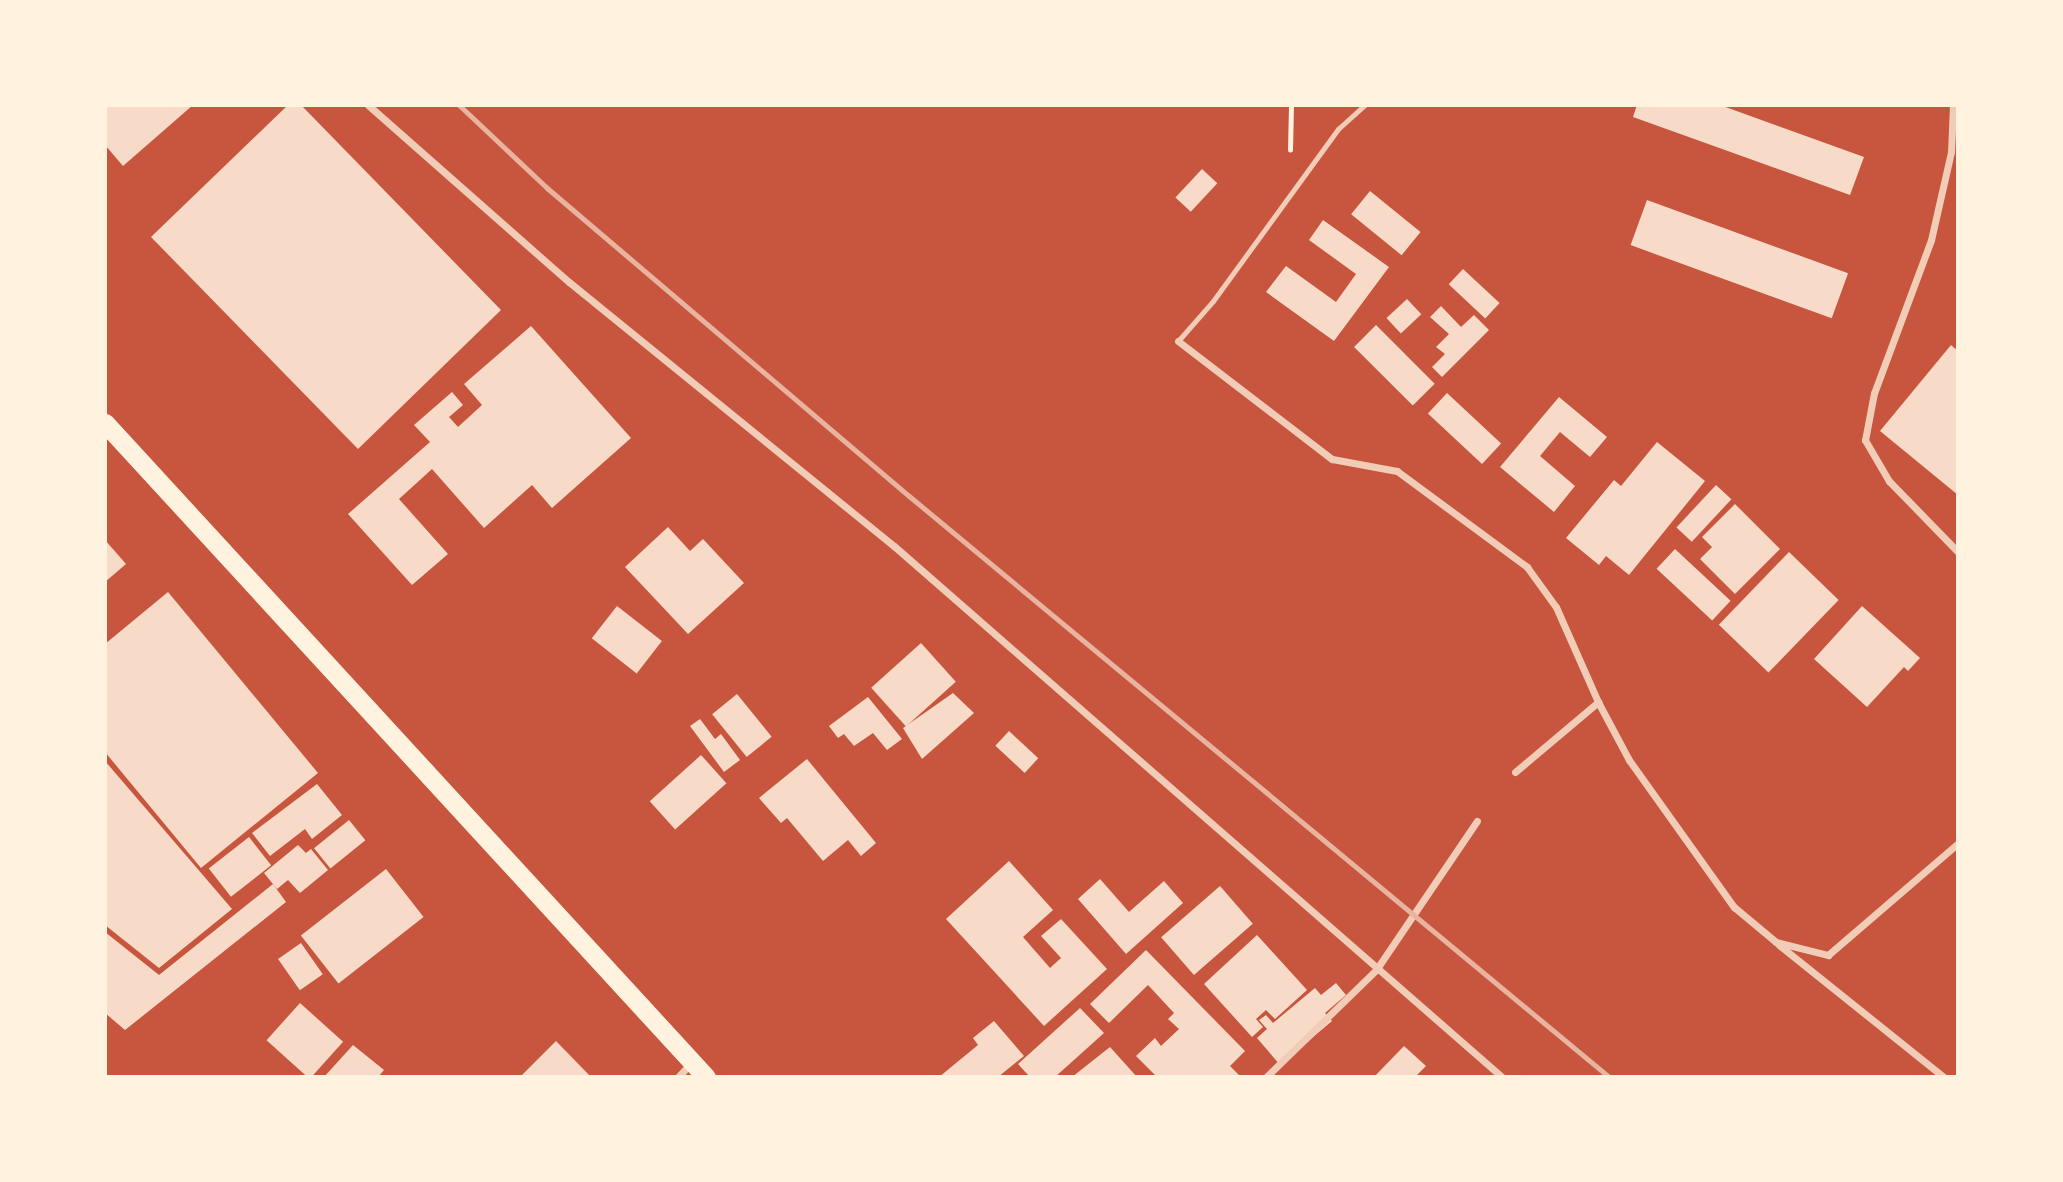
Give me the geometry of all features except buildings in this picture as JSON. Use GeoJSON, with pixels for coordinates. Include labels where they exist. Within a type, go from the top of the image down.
{"type":"FeatureCollection","features":[{"type":"Feature","properties":{"kind":"highway"},"geometry":{"type":"LineString","coordinates":[[105,423],[706,1077]]}},
{"type":"Feature","properties":{"kind":"street"},"geometry":{"type":"LineString","coordinates":[[368,105],[569,282],[894,546],[1376,970],[1502,1077]]}},
{"type":"Feature","properties":{"kind":"street"},"geometry":{"type":"LineString","coordinates":[[1953,105],[1951,152],[1931,240],[1874,393],[1866,440],[1889,481],[1958,552]]}},
{"type":"Feature","properties":{"kind":"street"},"geometry":{"type":"LineString","coordinates":[[1178,341],[1332,459],[1397,471],[1527,566],[1556,607],[1598,702],[1629,760],[1734,907],[1944,1077]]}},
{"type":"Feature","properties":{"kind":"street"},"geometry":{"type":"LineString","coordinates":[[1515,772],[1598,702]]}},
{"type":"Feature","properties":{"kind":"street"},"geometry":{"type":"LineString","coordinates":[[1266,1077],[1376,970],[1477,821]]}},
{"type":"Feature","properties":{"kind":"street"},"geometry":{"type":"LineString","coordinates":[[1776,942],[1828,955],[1958,842]]}},
{"type":"Feature","properties":{"kind":"street"},"geometry":{"type":"LineString","coordinates":[[678,1077],[692,1062]]}},
{"type":"Feature","properties":{"kind":"lane"},"geometry":{"type":"LineString","coordinates":[[1178,341],[1213,301],[1339,130],[1365,105]]}},
{"type":"Feature","properties":{"kind":"railway"},"geometry":{"type":"LineString","coordinates":[[459,105],[547,188],[909,496],[1609,1077]]}}]}
